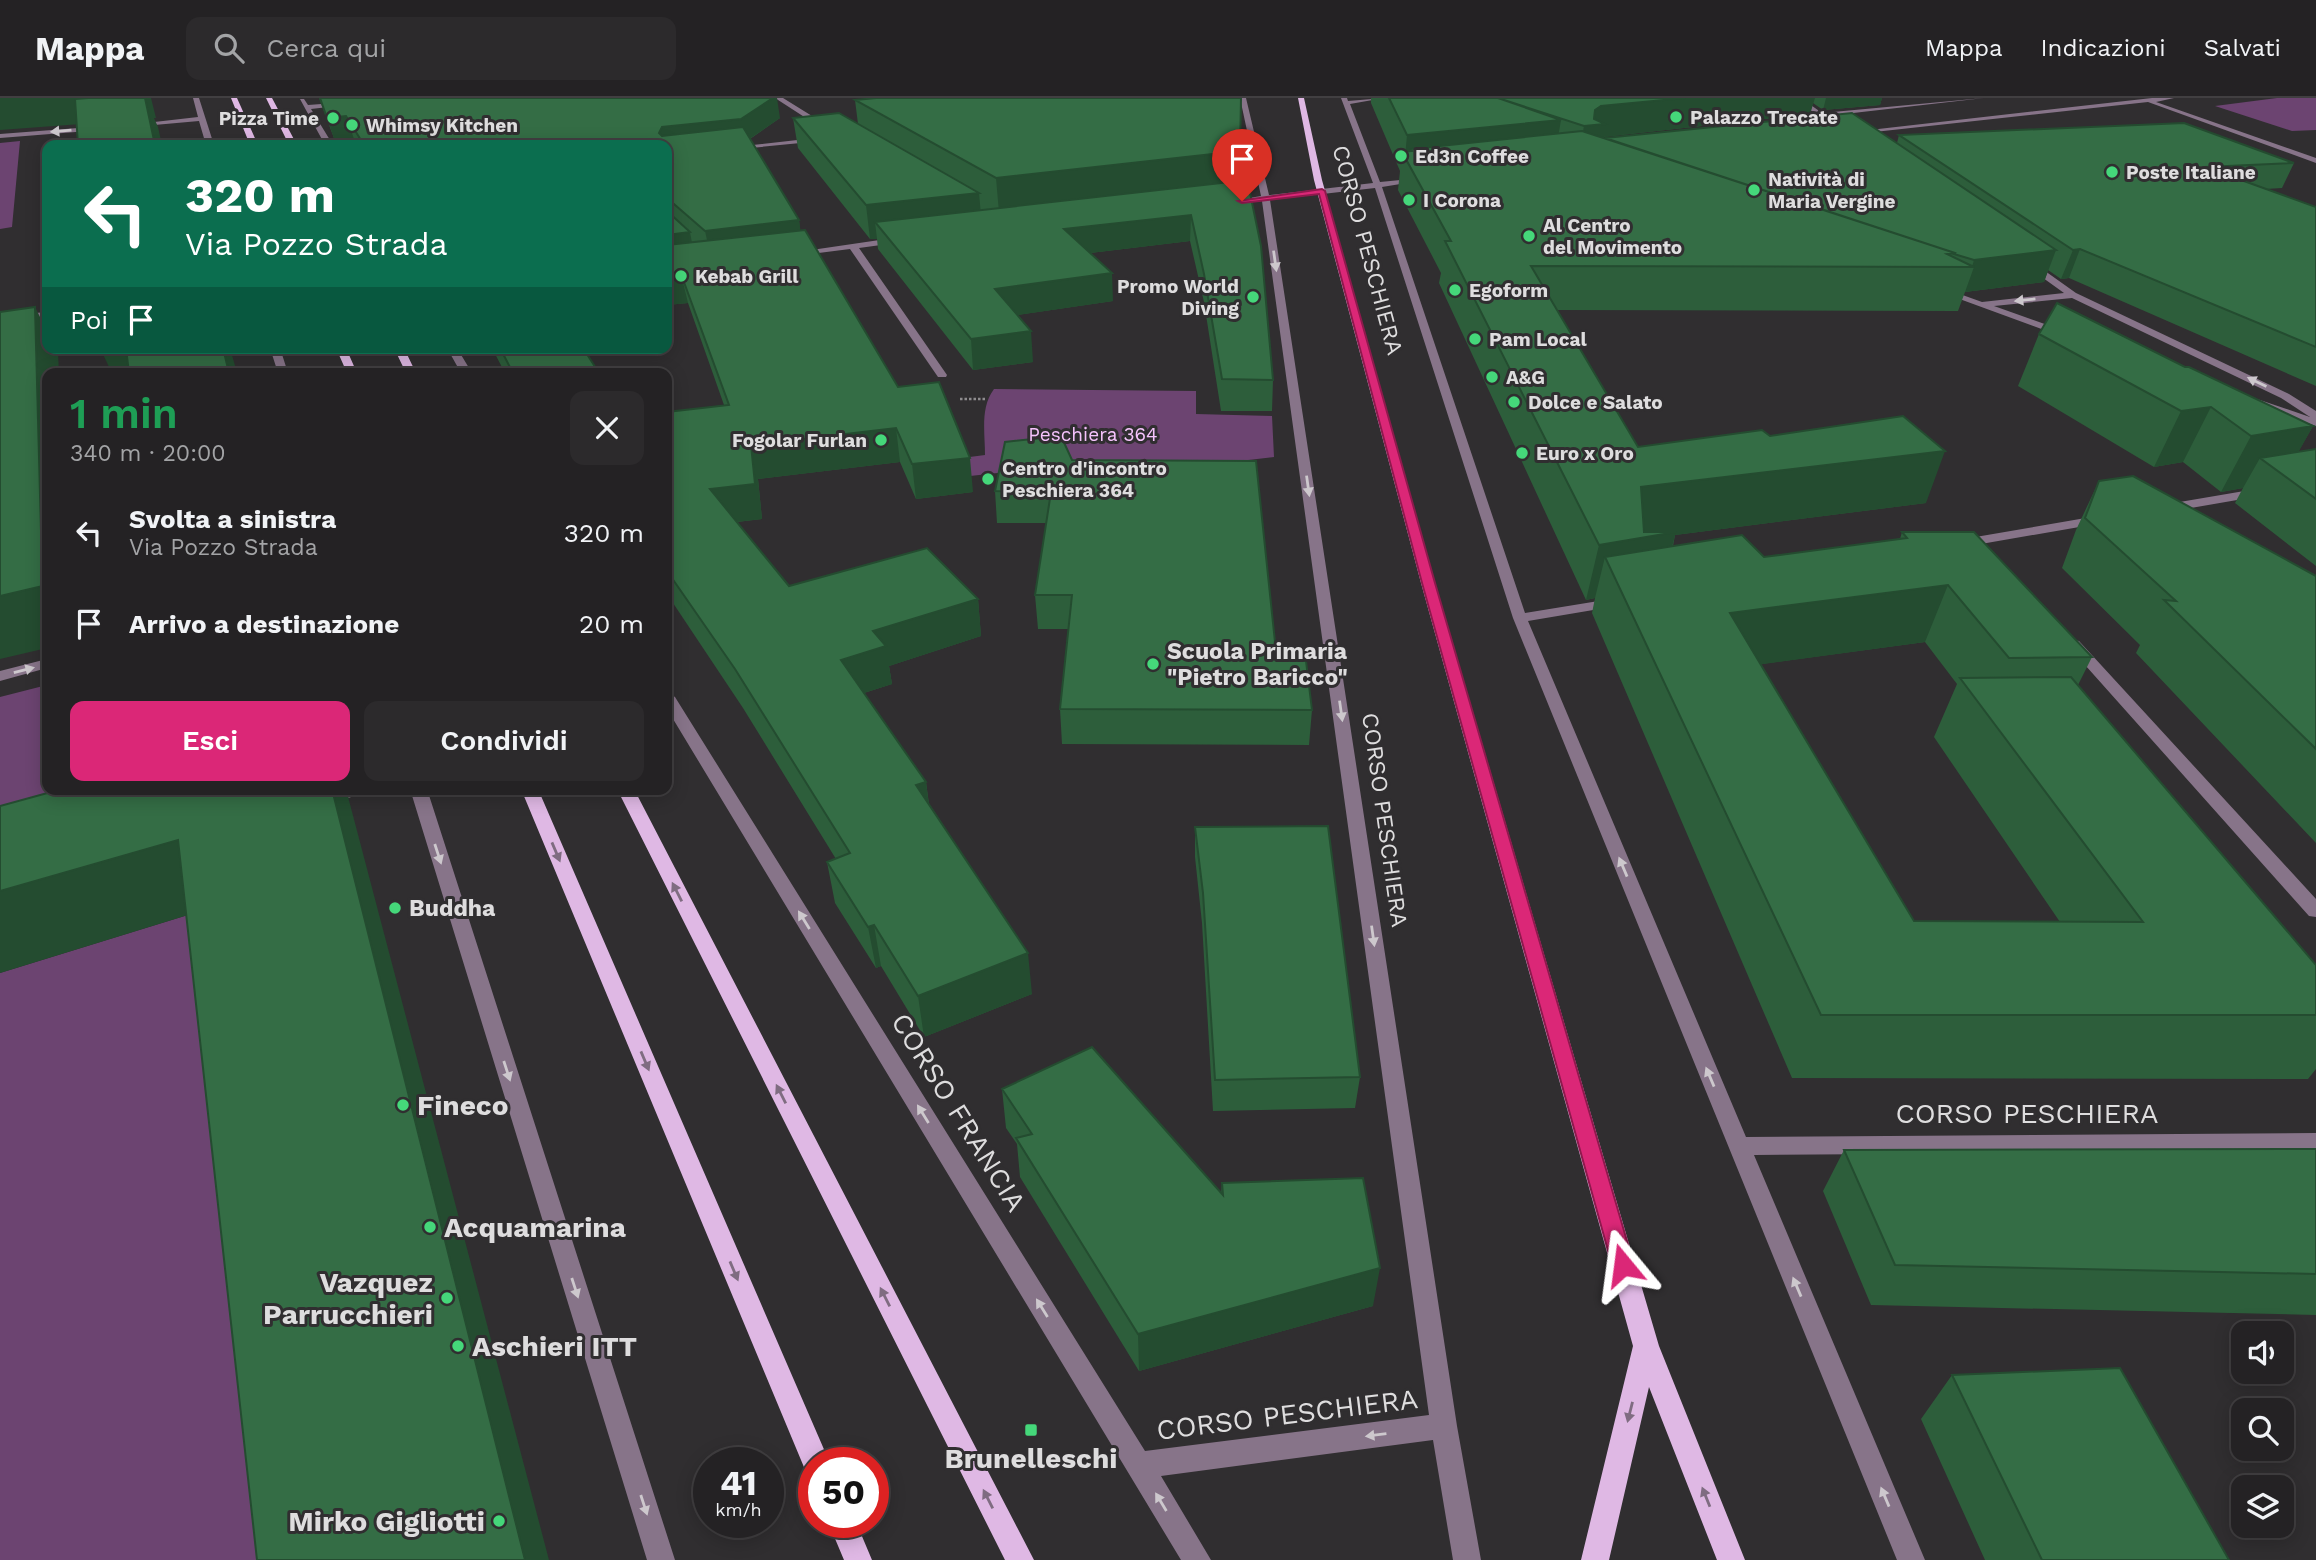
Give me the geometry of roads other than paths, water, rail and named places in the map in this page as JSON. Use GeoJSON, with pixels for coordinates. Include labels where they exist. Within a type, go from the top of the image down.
{"type":"FeatureCollection","features":[{"type":"Feature","properties":{"kind":"main road"},"geometry":{"type":"LineString","coordinates":[[234,98],[252,140]]}},
{"type":"Feature","properties":{"kind":"main road"},"geometry":{"type":"LineString","coordinates":[[269,98],[290,140]]}},
{"type":"Feature","properties":{"kind":"main road","name":"CORSO PESCHIERA"},"geometry":{"type":"LineString","coordinates":[[1301,98],[1322,191],[1428,583],[1646,1346],[1731,1560]]}},
{"type":"Feature","properties":{"kind":"main road"},"geometry":{"type":"LineString","coordinates":[[532,795],[809,1447]]}},
{"type":"Feature","properties":{"kind":"main road"},"geometry":{"type":"LineString","coordinates":[[628,795],[1020,1560]]}},
{"type":"Feature","properties":{"kind":"main road","name":"CORSO PESCHIERA"},"geometry":{"type":"LineString","coordinates":[[1595,1560],[1646,1346]]}},
{"type":"Feature","properties":{"kind":"main road"},"geometry":{"type":"LineString","coordinates":[[849,1538],[858,1560]]}},
{"type":"Feature","properties":{"kind":"street"},"geometry":{"type":"LineString","coordinates":[[196,98],[208,140]]}},
{"type":"Feature","properties":{"kind":"street"},"geometry":{"type":"LineString","coordinates":[[300,98],[326,140]]}},
{"type":"Feature","properties":{"kind":"street"},"geometry":{"type":"LineString","coordinates":[[778,98],[842,136]]}},
{"type":"Feature","properties":{"kind":"street","name":"CORSO PESCHIERA"},"geometry":{"type":"LineString","coordinates":[[1243,98],[1266,198],[1444,1426],[1467,1560]]}},
{"type":"Feature","properties":{"kind":"street"},"geometry":{"type":"LineString","coordinates":[[1345,100],[1381,98]]}},
{"type":"Feature","properties":{"kind":"street"},"geometry":{"type":"LineString","coordinates":[[1797,98],[1858,142]]}},
{"type":"Feature","properties":{"kind":"street"},"geometry":{"type":"LineString","coordinates":[[1811,119],[1980,98]]}},
{"type":"Feature","properties":{"kind":"street"},"geometry":{"type":"LineString","coordinates":[[1832,135],[2171,98]]}},
{"type":"Feature","properties":{"kind":"street"},"geometry":{"type":"LineString","coordinates":[[2143,99],[2316,161]]}},
{"type":"Feature","properties":{"kind":"street","name":"CORSO PESCHIERA"},"geometry":{"type":"LineString","coordinates":[[1345,100],[1378,185],[1520,618],[1911,1560]]}},
{"type":"Feature","properties":{"kind":"street"},"geometry":{"type":"LineString","coordinates":[[306,107],[352,103]]}},
{"type":"Feature","properties":{"kind":"street"},"geometry":{"type":"LineString","coordinates":[[119,126],[202,120]]}},
{"type":"Feature","properties":{"kind":"street"},"geometry":{"type":"LineString","coordinates":[[1820,126],[1834,124]]}},
{"type":"Feature","properties":{"kind":"street"},"geometry":{"type":"LineString","coordinates":[[1927,125],[1937,130]]}},
{"type":"Feature","properties":{"kind":"street"},"geometry":{"type":"LineString","coordinates":[[0,136],[106,127]]}},
{"type":"Feature","properties":{"kind":"street"},"geometry":{"type":"LineString","coordinates":[[721,149],[829,138]]}},
{"type":"Feature","properties":{"kind":"street"},"geometry":{"type":"LineString","coordinates":[[1214,204],[1437,179]]}},
{"type":"Feature","properties":{"kind":"street"},"geometry":{"type":"LineString","coordinates":[[787,254],[915,238]]}},
{"type":"Feature","properties":{"kind":"street"},"geometry":{"type":"LineString","coordinates":[[853,246],[942,375]]}},
{"type":"Feature","properties":{"kind":"street"},"geometry":{"type":"LineString","coordinates":[[2021,258],[2073,295],[2285,396],[2316,416]]}},
{"type":"Feature","properties":{"kind":"street"},"geometry":{"type":"LineString","coordinates":[[1932,288],[2080,340]]}},
{"type":"Feature","properties":{"kind":"street"},"geometry":{"type":"LineString","coordinates":[[1979,304],[2073,295]]}},
{"type":"Feature","properties":{"kind":"street"},"geometry":{"type":"LineString","coordinates":[[1979,304],[2067,349]]}},
{"type":"Feature","properties":{"kind":"street"},"geometry":{"type":"LineString","coordinates":[[0,319],[42,315]]}},
{"type":"Feature","properties":{"kind":"street"},"geometry":{"type":"LineString","coordinates":[[2101,324],[2129,321]]}},
{"type":"Feature","properties":{"kind":"street"},"geometry":{"type":"LineString","coordinates":[[2053,330],[2074,328]]}},
{"type":"Feature","properties":{"kind":"street"},"geometry":{"type":"LineString","coordinates":[[2250,400],[2316,423]]}},
{"type":"Feature","properties":{"kind":"street"},"geometry":{"type":"LineString","coordinates":[[2142,512],[2278,489]]}},
{"type":"Feature","properties":{"kind":"street"},"geometry":{"type":"LineString","coordinates":[[1939,547],[1984,545],[2115,517]]}},
{"type":"Feature","properties":{"kind":"street"},"geometry":{"type":"LineString","coordinates":[[1520,618],[1638,598]]}},
{"type":"Feature","properties":{"kind":"street"},"geometry":{"type":"LineString","coordinates":[[2064,633],[2316,911]]}},
{"type":"Feature","properties":{"kind":"street"},"geometry":{"type":"LineString","coordinates":[[0,676],[42,665]]}},
{"type":"Feature","properties":{"kind":"street","name":"CORSO FRANCIA"},"geometry":{"type":"LineString","coordinates":[[672,705],[1197,1560]]}},
{"type":"Feature","properties":{"kind":"street"},"geometry":{"type":"LineString","coordinates":[[420,795],[661,1560]]}},
{"type":"Feature","properties":{"kind":"street","name":"CORSO PESCHIERA"},"geometry":{"type":"LineString","coordinates":[[1739,1146],[2316,1142]]}},
{"type":"Feature","properties":{"kind":"street","name":"CORSO PESCHIERA"},"geometry":{"type":"LineString","coordinates":[[1139,1465],[1444,1426]]}},
{"type":"Feature","properties":{"kind":"place","name":"Palazzo Trecate"},"geometry":{"type":"Point","coordinates":[1676,117]}},
{"type":"Feature","properties":{"kind":"place","name":"Pizza Time"},"geometry":{"type":"Point","coordinates":[333,118]}},
{"type":"Feature","properties":{"kind":"place","name":"Whimsy Kitchen"},"geometry":{"type":"Point","coordinates":[352,125]}},
{"type":"Feature","properties":{"kind":"place","name":"Ed3n Coffee"},"geometry":{"type":"Point","coordinates":[1401,156]}},
{"type":"Feature","properties":{"kind":"place","name":"Poste Italiane"},"geometry":{"type":"Point","coordinates":[2112,172]}},
{"type":"Feature","properties":{"kind":"place","name":"Natività di Maria Vergine"},"geometry":{"type":"Point","coordinates":[1754,190]}},
{"type":"Feature","properties":{"kind":"place","name":"I Corona"},"geometry":{"type":"Point","coordinates":[1409,200]}},
{"type":"Feature","properties":{"kind":"place","name":"Al Centro del Movimento"},"geometry":{"type":"Point","coordinates":[1529,236]}},
{"type":"Feature","properties":{"kind":"place","name":"Kebab Grill"},"geometry":{"type":"Point","coordinates":[681,276]}},
{"type":"Feature","properties":{"kind":"place","name":"Egoform"},"geometry":{"type":"Point","coordinates":[1455,290]}},
{"type":"Feature","properties":{"kind":"place","name":"Promo World Diving"},"geometry":{"type":"Point","coordinates":[1253,297]}},
{"type":"Feature","properties":{"kind":"place","name":"Pam Local"},"geometry":{"type":"Point","coordinates":[1475,339]}},
{"type":"Feature","properties":{"kind":"place","name":"A&G"},"geometry":{"type":"Point","coordinates":[1492,377]}},
{"type":"Feature","properties":{"kind":"place","name":"Dolce e Salato"},"geometry":{"type":"Point","coordinates":[1514,402]}},
{"type":"Feature","properties":{"kind":"place","name":"Fogolar Furlan"},"geometry":{"type":"Point","coordinates":[881,440]}},
{"type":"Feature","properties":{"kind":"place","name":"Euro x Oro"},"geometry":{"type":"Point","coordinates":[1522,453]}},
{"type":"Feature","properties":{"kind":"place","name":"Centro d'incontro Peschiera 364"},"geometry":{"type":"Point","coordinates":[988,479]}},
{"type":"Feature","properties":{"kind":"place","name":"Scuola Primaria \"Pietro Baricco\""},"geometry":{"type":"Point","coordinates":[1153,664]}},
{"type":"Feature","properties":{"kind":"place","name":"Buddha"},"geometry":{"type":"Point","coordinates":[395,908]}},
{"type":"Feature","properties":{"kind":"place","name":"Fineco"},"geometry":{"type":"Point","coordinates":[403,1105]}},
{"type":"Feature","properties":{"kind":"place","name":"Acquamarina"},"geometry":{"type":"Point","coordinates":[430,1227]}},
{"type":"Feature","properties":{"kind":"place","name":"Vazquez Parrucchieri"},"geometry":{"type":"Point","coordinates":[447,1298]}},
{"type":"Feature","properties":{"kind":"place","name":"Aschieri ITT"},"geometry":{"type":"Point","coordinates":[458,1346]}},
{"type":"Feature","properties":{"kind":"place","name":"Brunelleschi"},"geometry":{"type":"Point","coordinates":[1031,1430]}},
{"type":"Feature","properties":{"kind":"place","name":"Mirko Gigliotti"},"geometry":{"type":"Point","coordinates":[499,1521]}},
{"type":"Feature","properties":{"kind":"park label","name":"Peschiera 364"},"geometry":{"type":"Point","coordinates":[1093,434]}}]}
